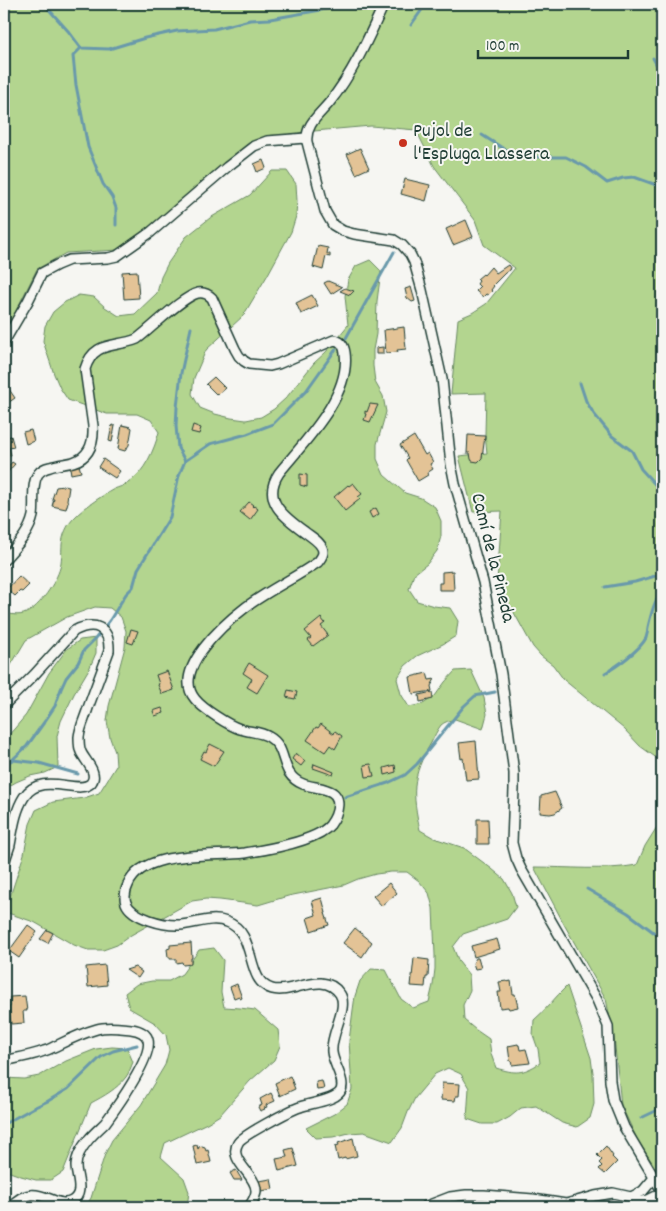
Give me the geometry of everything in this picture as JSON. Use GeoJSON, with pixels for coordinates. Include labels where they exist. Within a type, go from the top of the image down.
{"type":"FeatureCollection","features":[{"type":"Feature","properties":{"kind":"street"},"geometry":{"type":"LineString","coordinates":[[4,342],[42,273],[69,260],[117,256],[151,232],[254,146],[267,141],[306,138],[312,122],[344,82],[356,63],[367,44],[384,4]]}},
{"type":"Feature","properties":{"kind":"street","name":"Camí de la Pineda"},"geometry":{"type":"LineString","coordinates":[[306,138],[325,211],[333,225],[343,231],[354,234],[394,240],[402,245],[414,262],[442,379],[451,464],[455,484],[483,582],[501,674],[514,773],[513,851],[598,1000],[608,1026],[610,1081],[613,1100],[624,1127],[653,1176]]}},
{"type":"Feature","properties":{"kind":"street"},"geometry":{"type":"LineString","coordinates":[[4,560],[20,542],[29,528],[33,514],[35,479],[38,474],[48,467],[78,460],[85,456],[90,449],[94,426],[85,369],[87,361],[98,349],[138,339],[183,301],[198,293],[208,294],[212,298],[235,349],[239,356],[249,364],[270,366],[334,340],[342,343],[345,353],[345,370],[332,403],[316,429],[279,473],[273,484],[272,491],[276,507],[281,513],[319,543],[323,553],[321,558],[318,562],[246,608],[216,634],[193,664],[189,678],[191,692],[202,706],[234,727],[272,738],[277,743],[285,766],[295,780],[332,792],[336,796],[338,808],[328,827],[314,836],[300,841],[250,852],[189,856],[151,864],[142,868],[132,877],[125,898],[127,905],[139,915],[160,923],[179,925],[209,919],[227,921],[234,925],[245,937],[257,975],[266,987],[280,990],[320,983],[330,985],[341,995],[342,1006],[332,1043],[333,1059],[342,1085],[340,1092],[334,1097],[298,1107],[252,1132],[238,1142],[236,1153],[254,1180],[256,1187],[256,1193],[249,1207]]}},
{"type":"Feature","properties":{"kind":"street"},"geometry":{"type":"LineString","coordinates":[[4,705],[39,670],[74,630],[98,626],[106,633],[109,651],[80,731],[80,750],[92,769],[94,776],[92,782],[87,785],[78,786],[41,785],[34,787],[28,792],[23,798],[12,828],[4,863]]}},
{"type":"Feature","properties":{"kind":"street"},"geometry":{"type":"LineString","coordinates":[[4,1061],[39,1053],[98,1029],[116,1028],[142,1031],[148,1040],[147,1055],[128,1090],[104,1123],[82,1147],[76,1164],[79,1189],[72,1202],[57,1202],[36,1195],[28,1195],[20,1198],[10,1207]]}},
{"type":"Feature","properties":{"kind":"street"},"geometry":{"type":"LineString","coordinates":[[424,1207],[450,1197],[466,1195],[533,1199],[566,1204],[613,1193],[631,1197],[639,1202],[648,1200],[662,1192],[653,1176],[643,1191],[631,1197]]}},
{"type":"Feature","properties":{"kind":"green space"},"geometry":{"type":"Polygon","coordinates":[[[4,4],[662,4],[662,769],[658,759],[640,746],[624,729],[564,680],[553,665],[533,647],[497,582],[502,511],[473,512],[459,456],[487,453],[485,434],[486,393],[451,394],[458,319],[486,304],[515,268],[484,245],[475,220],[434,166],[416,130],[371,126],[303,132],[262,142],[118,250],[66,253],[37,269],[4,333],[4,4]]]}},
{"type":"Feature","properties":{"kind":"green space"},"geometry":{"type":"Polygon","coordinates":[[[272,171],[287,171],[296,184],[296,216],[291,232],[243,316],[206,350],[194,378],[192,394],[200,408],[231,418],[246,420],[261,417],[274,409],[286,398],[348,325],[345,296],[348,280],[356,266],[370,260],[381,271],[373,366],[375,382],[383,396],[386,412],[377,444],[377,459],[384,475],[405,493],[421,498],[435,507],[441,521],[441,536],[437,551],[427,564],[414,574],[409,589],[417,601],[450,608],[458,621],[456,636],[417,656],[405,666],[397,679],[401,694],[409,707],[423,704],[435,696],[455,671],[471,670],[484,698],[487,714],[483,729],[455,719],[442,724],[437,731],[424,755],[415,785],[420,830],[434,838],[464,848],[504,879],[512,893],[516,907],[507,919],[463,934],[453,947],[459,962],[469,975],[470,990],[463,1005],[464,1020],[489,1039],[491,1054],[496,1068],[519,1072],[540,1063],[533,1035],[534,1020],[567,986],[591,1058],[593,1073],[594,1104],[590,1118],[577,1127],[562,1123],[536,1106],[521,1108],[497,1124],[482,1124],[467,1119],[469,1088],[461,1074],[448,1068],[435,1074],[415,1098],[402,1128],[392,1142],[364,1132],[316,1138],[306,1128],[334,1114],[347,1104],[352,1089],[349,1041],[355,996],[360,981],[371,969],[386,970],[401,999],[413,1008],[429,1002],[435,969],[433,908],[429,893],[419,881],[407,872],[376,874],[344,885],[288,896],[258,905],[206,899],[192,901],[131,935],[117,945],[103,950],[88,950],[74,945],[34,922],[5,912],[24,854],[30,824],[36,810],[53,802],[84,798],[99,793],[116,766],[115,752],[107,721],[109,706],[125,647],[126,631],[121,617],[110,608],[95,607],[67,617],[26,640],[4,675],[4,612],[15,615],[24,614],[42,600],[58,574],[64,536],[69,524],[96,500],[126,484],[139,473],[148,460],[159,432],[151,420],[137,414],[107,414],[68,400],[54,374],[43,341],[45,326],[53,312],[65,302],[79,295],[94,297],[119,316],[135,314],[157,293],[161,277],[168,263],[186,237],[210,218],[250,195],[272,171]]]}},
{"type":"Feature","properties":{"kind":"green space"},"geometry":{"type":"Polygon","coordinates":[[[96,638],[96,653],[61,721],[57,736],[58,767],[45,773],[30,776],[4,789],[4,740],[26,715],[49,673],[67,649],[80,640],[96,638]]]}},
{"type":"Feature","properties":{"kind":"green space"},"geometry":{"type":"Polygon","coordinates":[[[662,819],[662,1178],[637,1139],[621,1105],[614,1037],[606,999],[534,867],[599,868],[637,865],[645,846],[662,819]]]}},
{"type":"Feature","properties":{"kind":"green space"},"geometry":{"type":"Polygon","coordinates":[[[214,948],[223,960],[221,992],[224,1007],[255,1010],[278,1030],[280,1046],[274,1060],[250,1081],[220,1115],[165,1143],[161,1157],[184,1178],[189,1192],[187,1207],[85,1207],[91,1198],[105,1154],[112,1140],[141,1105],[165,1065],[169,1050],[166,1035],[155,1023],[129,1008],[125,993],[137,984],[152,981],[169,981],[182,974],[199,950],[214,948]]]}},
{"type":"Feature","properties":{"kind":"green space"},"geometry":{"type":"Polygon","coordinates":[[[127,1048],[133,1062],[127,1075],[119,1085],[91,1103],[63,1172],[51,1180],[36,1180],[4,1170],[4,1078],[24,1079],[39,1076],[66,1061],[96,1049],[127,1048]]]}},
{"type":"Feature","properties":{"kind":"building"},"geometry":{"type":"Polygon","coordinates":[[[360,148],[369,168],[356,174],[347,154],[360,148]]]}},
{"type":"Feature","properties":{"kind":"building"},"geometry":{"type":"Polygon","coordinates":[[[263,160],[266,168],[257,172],[254,164],[263,160]]]}},
{"type":"Feature","properties":{"kind":"building"},"geometry":{"type":"Polygon","coordinates":[[[405,179],[430,185],[426,201],[401,194],[405,179]]]}},
{"type":"Feature","properties":{"kind":"building"},"geometry":{"type":"Polygon","coordinates":[[[466,220],[473,237],[453,245],[446,229],[466,220]]]}},
{"type":"Feature","properties":{"kind":"building"},"geometry":{"type":"Polygon","coordinates":[[[318,246],[328,248],[327,254],[330,254],[330,257],[326,256],[323,270],[313,267],[318,246]]]}},
{"type":"Feature","properties":{"kind":"building"},"geometry":{"type":"Polygon","coordinates":[[[508,265],[511,269],[493,285],[492,291],[488,295],[486,294],[483,297],[476,291],[480,287],[477,284],[479,281],[477,279],[484,275],[491,267],[496,273],[508,265]]]}},
{"type":"Feature","properties":{"kind":"building"},"geometry":{"type":"Polygon","coordinates":[[[137,271],[139,298],[124,299],[122,272],[137,271]]]}},
{"type":"Feature","properties":{"kind":"building"},"geometry":{"type":"Polygon","coordinates":[[[328,281],[342,287],[331,294],[324,283],[328,281]]]}},
{"type":"Feature","properties":{"kind":"building"},"geometry":{"type":"Polygon","coordinates":[[[411,287],[415,301],[412,302],[407,298],[405,289],[411,287]]]}},
{"type":"Feature","properties":{"kind":"building"},"geometry":{"type":"Polygon","coordinates":[[[345,288],[354,291],[350,295],[340,291],[345,288]]]}},
{"type":"Feature","properties":{"kind":"building"},"geometry":{"type":"Polygon","coordinates":[[[312,295],[318,306],[301,314],[296,303],[312,295]]]}},
{"type":"Feature","properties":{"kind":"building"},"geometry":{"type":"Polygon","coordinates":[[[404,327],[406,349],[386,353],[384,330],[404,327]]]}},
{"type":"Feature","properties":{"kind":"building"},"geometry":{"type":"Polygon","coordinates":[[[383,347],[383,354],[376,354],[376,348],[383,347]]]}},
{"type":"Feature","properties":{"kind":"building"},"geometry":{"type":"Polygon","coordinates":[[[214,377],[225,388],[217,395],[206,384],[214,377]]]}},
{"type":"Feature","properties":{"kind":"building"},"geometry":{"type":"Polygon","coordinates":[[[4,382],[15,398],[5,405],[4,403],[4,382]]]}},
{"type":"Feature","properties":{"kind":"building"},"geometry":{"type":"Polygon","coordinates":[[[370,404],[378,405],[370,422],[364,420],[365,411],[367,412],[370,404]]]}},
{"type":"Feature","properties":{"kind":"building"},"geometry":{"type":"Polygon","coordinates":[[[112,425],[115,426],[112,442],[109,441],[112,425]]]}},
{"type":"Feature","properties":{"kind":"building"},"geometry":{"type":"Polygon","coordinates":[[[122,425],[132,428],[129,445],[125,451],[118,449],[122,425]]]}},
{"type":"Feature","properties":{"kind":"building"},"geometry":{"type":"Polygon","coordinates":[[[193,425],[201,428],[199,434],[191,432],[193,425]]]}},
{"type":"Feature","properties":{"kind":"building"},"geometry":{"type":"Polygon","coordinates":[[[31,430],[34,441],[26,444],[23,432],[31,430]]]}},
{"type":"Feature","properties":{"kind":"building"},"geometry":{"type":"Polygon","coordinates":[[[4,434],[6,437],[11,436],[14,447],[9,448],[11,455],[4,457],[4,434]]]}},
{"type":"Feature","properties":{"kind":"building"},"geometry":{"type":"Polygon","coordinates":[[[468,435],[485,436],[482,458],[478,462],[472,461],[470,453],[467,453],[468,435]]]}},
{"type":"Feature","properties":{"kind":"building"},"geometry":{"type":"Polygon","coordinates":[[[414,436],[425,455],[428,453],[433,462],[430,464],[433,469],[427,473],[428,475],[418,481],[400,445],[414,436]]]}},
{"type":"Feature","properties":{"kind":"building"},"geometry":{"type":"Polygon","coordinates":[[[103,459],[120,471],[115,478],[98,467],[103,459]]]}},
{"type":"Feature","properties":{"kind":"building"},"geometry":{"type":"Polygon","coordinates":[[[12,462],[15,464],[6,474],[4,472],[12,462]]]}},
{"type":"Feature","properties":{"kind":"building"},"geometry":{"type":"Polygon","coordinates":[[[79,465],[81,472],[71,474],[70,468],[79,465]]]}},
{"type":"Feature","properties":{"kind":"building"},"geometry":{"type":"Polygon","coordinates":[[[300,474],[307,475],[307,487],[300,485],[300,474]]]}},
{"type":"Feature","properties":{"kind":"building"},"geometry":{"type":"Polygon","coordinates":[[[353,483],[362,494],[358,497],[360,499],[345,511],[334,497],[353,483]]]}},
{"type":"Feature","properties":{"kind":"building"},"geometry":{"type":"Polygon","coordinates":[[[56,487],[69,487],[66,509],[52,506],[56,487]]]}},
{"type":"Feature","properties":{"kind":"building"},"geometry":{"type":"Polygon","coordinates":[[[249,502],[258,509],[250,520],[240,512],[249,502]]]}},
{"type":"Feature","properties":{"kind":"building"},"geometry":{"type":"Polygon","coordinates":[[[376,508],[379,514],[372,518],[369,512],[376,508]]]}},
{"type":"Feature","properties":{"kind":"building"},"geometry":{"type":"Polygon","coordinates":[[[453,571],[454,590],[439,590],[439,583],[442,583],[442,572],[453,571]]]}},
{"type":"Feature","properties":{"kind":"building"},"geometry":{"type":"Polygon","coordinates":[[[19,576],[29,585],[15,596],[7,589],[19,576]]]}},
{"type":"Feature","properties":{"kind":"building"},"geometry":{"type":"Polygon","coordinates":[[[321,618],[325,623],[321,626],[328,635],[313,646],[308,640],[311,638],[305,631],[321,618]]]}},
{"type":"Feature","properties":{"kind":"building"},"geometry":{"type":"Polygon","coordinates":[[[131,629],[138,631],[133,644],[127,642],[131,629]]]}},
{"type":"Feature","properties":{"kind":"building"},"geometry":{"type":"Polygon","coordinates":[[[249,663],[268,675],[257,693],[247,687],[252,679],[243,673],[249,663]]]}},
{"type":"Feature","properties":{"kind":"building"},"geometry":{"type":"Polygon","coordinates":[[[167,671],[174,690],[162,694],[156,675],[167,671]]]}},
{"type":"Feature","properties":{"kind":"building"},"geometry":{"type":"Polygon","coordinates":[[[427,673],[429,680],[435,679],[431,686],[432,691],[413,694],[410,677],[427,673]]]}},
{"type":"Feature","properties":{"kind":"building"},"geometry":{"type":"Polygon","coordinates":[[[288,690],[297,692],[295,699],[286,697],[288,690]]]}},
{"type":"Feature","properties":{"kind":"building"},"geometry":{"type":"Polygon","coordinates":[[[432,692],[433,699],[420,702],[419,695],[432,692]]]}},
{"type":"Feature","properties":{"kind":"building"},"geometry":{"type":"Polygon","coordinates":[[[162,708],[164,713],[155,716],[153,711],[162,708]]]}},
{"type":"Feature","properties":{"kind":"building"},"geometry":{"type":"Polygon","coordinates":[[[321,724],[334,734],[335,731],[342,736],[335,749],[330,745],[325,752],[307,740],[316,727],[318,728],[321,724]]]}},
{"type":"Feature","properties":{"kind":"building"},"geometry":{"type":"Polygon","coordinates":[[[476,741],[479,779],[466,780],[459,743],[476,741]]]}},
{"type":"Feature","properties":{"kind":"building"},"geometry":{"type":"Polygon","coordinates":[[[210,744],[224,751],[214,766],[200,759],[210,744]]]}},
{"type":"Feature","properties":{"kind":"building"},"geometry":{"type":"Polygon","coordinates":[[[296,753],[305,761],[301,766],[292,759],[296,753]]]}},
{"type":"Feature","properties":{"kind":"building"},"geometry":{"type":"Polygon","coordinates":[[[314,764],[334,772],[333,775],[313,768],[314,764]]]}},
{"type":"Feature","properties":{"kind":"building"},"geometry":{"type":"Polygon","coordinates":[[[371,764],[374,776],[366,777],[364,765],[371,764]]]}},
{"type":"Feature","properties":{"kind":"building"},"geometry":{"type":"Polygon","coordinates":[[[395,765],[396,772],[385,775],[384,768],[395,765]]]}},
{"type":"Feature","properties":{"kind":"building"},"geometry":{"type":"Polygon","coordinates":[[[555,792],[562,808],[555,813],[540,813],[541,796],[555,792]]]}},
{"type":"Feature","properties":{"kind":"building"},"geometry":{"type":"Polygon","coordinates":[[[477,819],[488,819],[489,844],[477,844],[477,819]]]}},
{"type":"Feature","properties":{"kind":"building"},"geometry":{"type":"Polygon","coordinates":[[[389,883],[397,893],[382,906],[373,896],[389,883]]]}},
{"type":"Feature","properties":{"kind":"building"},"geometry":{"type":"Polygon","coordinates":[[[322,898],[329,925],[311,931],[307,918],[316,915],[312,901],[322,898]]]}},
{"type":"Feature","properties":{"kind":"building"},"geometry":{"type":"Polygon","coordinates":[[[28,925],[37,932],[19,958],[9,951],[28,925]]]}},
{"type":"Feature","properties":{"kind":"building"},"geometry":{"type":"Polygon","coordinates":[[[355,928],[372,942],[362,957],[343,943],[355,928]]]}},
{"type":"Feature","properties":{"kind":"building"},"geometry":{"type":"Polygon","coordinates":[[[47,930],[53,933],[48,943],[40,939],[47,930]]]}},
{"type":"Feature","properties":{"kind":"building"},"geometry":{"type":"Polygon","coordinates":[[[497,939],[500,949],[474,957],[471,946],[497,939]]]}},
{"type":"Feature","properties":{"kind":"building"},"geometry":{"type":"Polygon","coordinates":[[[191,943],[191,964],[183,965],[182,962],[176,963],[176,959],[168,957],[167,949],[170,948],[170,945],[191,943]]]}},
{"type":"Feature","properties":{"kind":"building"},"geometry":{"type":"Polygon","coordinates":[[[414,958],[429,960],[428,977],[426,977],[425,987],[411,986],[414,958]]]}},
{"type":"Feature","properties":{"kind":"building"},"geometry":{"type":"Polygon","coordinates":[[[478,958],[481,968],[475,969],[473,963],[478,958]]]}},
{"type":"Feature","properties":{"kind":"building"},"geometry":{"type":"Polygon","coordinates":[[[105,965],[107,985],[88,987],[86,967],[105,965]]]}},
{"type":"Feature","properties":{"kind":"building"},"geometry":{"type":"Polygon","coordinates":[[[135,967],[142,972],[138,978],[126,970],[135,967]]]}},
{"type":"Feature","properties":{"kind":"building"},"geometry":{"type":"Polygon","coordinates":[[[511,981],[518,1007],[500,1008],[498,992],[501,992],[499,982],[511,981]]]}},
{"type":"Feature","properties":{"kind":"building"},"geometry":{"type":"Polygon","coordinates":[[[237,984],[242,998],[240,999],[239,996],[234,998],[230,987],[237,984]]]}},
{"type":"Feature","properties":{"kind":"building"},"geometry":{"type":"Polygon","coordinates":[[[25,996],[27,1011],[23,1011],[24,1023],[11,1024],[10,997],[25,996]]]}},
{"type":"Feature","properties":{"kind":"building"},"geometry":{"type":"Polygon","coordinates":[[[518,1044],[520,1050],[526,1049],[530,1063],[512,1065],[508,1046],[518,1044]]]}},
{"type":"Feature","properties":{"kind":"building"},"geometry":{"type":"Polygon","coordinates":[[[290,1076],[295,1089],[280,1096],[275,1083],[290,1076]]]}},
{"type":"Feature","properties":{"kind":"building"},"geometry":{"type":"Polygon","coordinates":[[[322,1081],[324,1089],[317,1090],[316,1082],[322,1081]]]}},
{"type":"Feature","properties":{"kind":"building"},"geometry":{"type":"Polygon","coordinates":[[[442,1083],[460,1084],[459,1096],[456,1096],[455,1101],[441,1100],[442,1083]]]}},
{"type":"Feature","properties":{"kind":"building"},"geometry":{"type":"Polygon","coordinates":[[[271,1093],[275,1101],[266,1105],[265,1109],[260,1111],[258,1107],[262,1105],[260,1099],[271,1093]]]}},
{"type":"Feature","properties":{"kind":"building"},"geometry":{"type":"Polygon","coordinates":[[[353,1138],[357,1156],[338,1160],[335,1146],[339,1145],[338,1143],[353,1138]]]}},
{"type":"Feature","properties":{"kind":"building"},"geometry":{"type":"Polygon","coordinates":[[[197,1145],[198,1149],[202,1146],[205,1147],[206,1151],[208,1150],[211,1162],[197,1165],[193,1146],[197,1145]]]}},
{"type":"Feature","properties":{"kind":"building"},"geometry":{"type":"Polygon","coordinates":[[[606,1146],[617,1162],[605,1174],[599,1169],[602,1166],[599,1163],[602,1160],[597,1155],[606,1146]]]}},
{"type":"Feature","properties":{"kind":"building"},"geometry":{"type":"Polygon","coordinates":[[[293,1148],[298,1166],[279,1171],[276,1159],[287,1157],[285,1150],[293,1148]]]}},
{"type":"Feature","properties":{"kind":"building"},"geometry":{"type":"Polygon","coordinates":[[[236,1170],[242,1180],[234,1180],[230,1173],[236,1170]]]}},
{"type":"Feature","properties":{"kind":"building"},"geometry":{"type":"Polygon","coordinates":[[[271,1179],[273,1189],[261,1191],[259,1181],[271,1179]]]}},
{"type":"Feature","properties":{"kind":"waterway"},"geometry":{"type":"LineString","coordinates":[[44,4],[81,48],[109,49],[177,31],[214,29],[250,20],[270,19],[347,4]]}},
{"type":"Feature","properties":{"kind":"waterway"},"geometry":{"type":"LineString","coordinates":[[411,25],[426,4]]}},
{"type":"Feature","properties":{"kind":"waterway"},"geometry":{"type":"LineString","coordinates":[[81,48],[73,56],[76,85],[88,147],[103,184],[112,197],[116,208],[116,225]]}},
{"type":"Feature","properties":{"kind":"waterway"},"geometry":{"type":"LineString","coordinates":[[653,58],[662,75]]}},
{"type":"Feature","properties":{"kind":"waterway"},"geometry":{"type":"LineString","coordinates":[[482,135],[504,149],[529,157],[566,157],[586,167],[607,183],[634,177],[662,187]]}},
{"type":"Feature","properties":{"kind":"waterway"},"geometry":{"type":"LineString","coordinates":[[346,338],[394,252]]}},
{"type":"Feature","properties":{"kind":"waterway"},"geometry":{"type":"LineString","coordinates":[[185,461],[178,448],[176,426],[181,373],[191,328]]}},
{"type":"Feature","properties":{"kind":"waterway"},"geometry":{"type":"LineString","coordinates":[[4,765],[27,746],[55,706],[66,678],[78,663],[84,650],[96,638],[126,594],[133,587],[138,569],[170,517],[179,475],[185,461],[210,444],[247,434],[273,424],[306,391],[336,349]]}},
{"type":"Feature","properties":{"kind":"waterway"},"geometry":{"type":"LineString","coordinates":[[580,383],[586,401],[594,414],[612,436],[632,451],[641,469],[662,492]]}},
{"type":"Feature","properties":{"kind":"waterway"},"geometry":{"type":"LineString","coordinates":[[605,587],[635,582],[662,574]]}},
{"type":"Feature","properties":{"kind":"waterway"},"geometry":{"type":"LineString","coordinates":[[605,673],[627,658],[643,643],[653,608],[662,591]]}},
{"type":"Feature","properties":{"kind":"waterway"},"geometry":{"type":"LineString","coordinates":[[345,797],[388,783],[405,775],[417,764],[464,706],[475,696],[495,692]]}},
{"type":"Feature","properties":{"kind":"waterway"},"geometry":{"type":"LineString","coordinates":[[13,760],[39,763],[78,774]]}},
{"type":"Feature","properties":{"kind":"waterway"},"geometry":{"type":"LineString","coordinates":[[587,889],[628,913],[662,940]]}},
{"type":"Feature","properties":{"kind":"waterway"},"geometry":{"type":"LineString","coordinates":[[4,1124],[68,1089],[101,1057],[113,1051],[137,1045]]}},
{"type":"Feature","properties":{"kind":"waterway"},"geometry":{"type":"LineString","coordinates":[[641,1118],[662,1108]]}},
{"type":"Feature","properties":{"kind":"place","name":"Pujol de l'Espluga Llassera"},"geometry":{"type":"Point","coordinates":[403,143]}}]}
